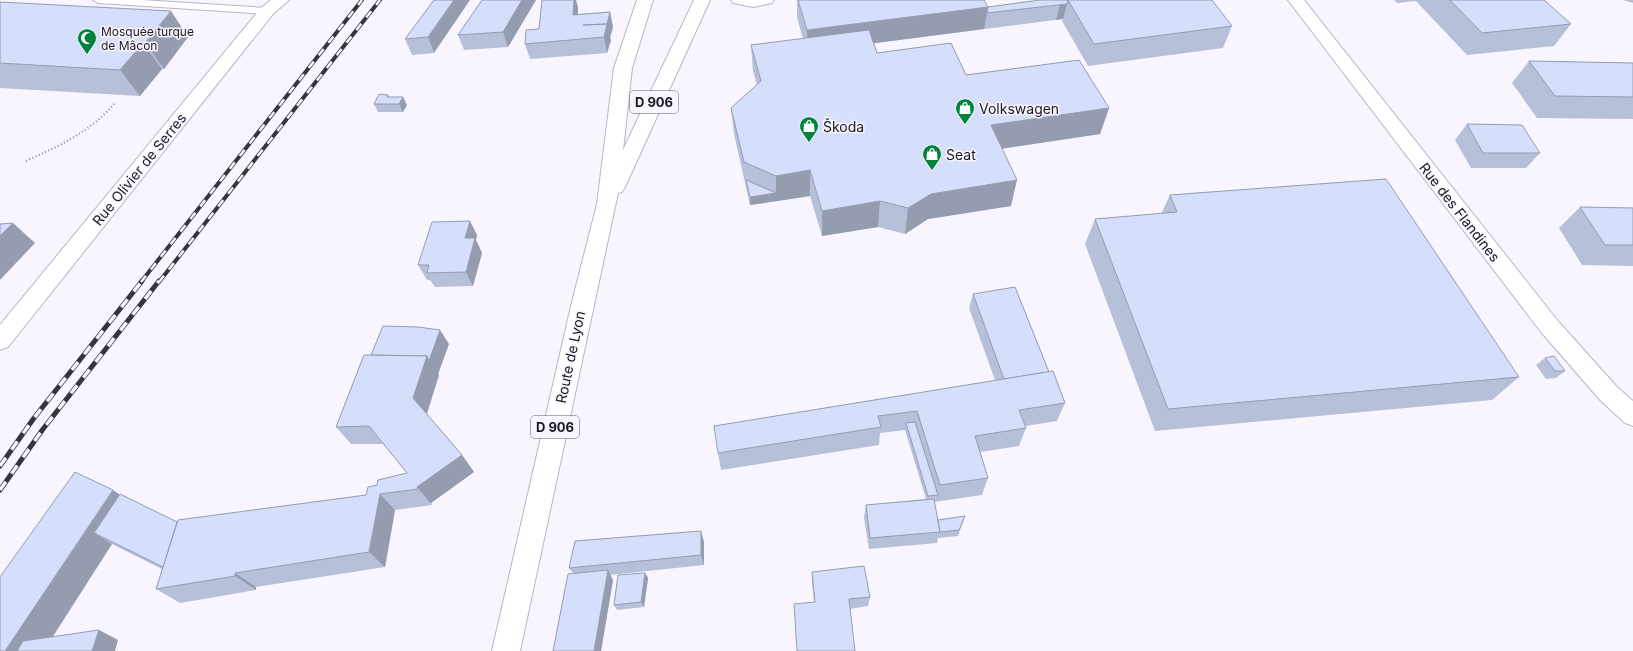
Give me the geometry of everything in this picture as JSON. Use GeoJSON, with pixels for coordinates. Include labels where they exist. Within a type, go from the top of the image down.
{"type":"FeatureCollection","features":[{"type":"Feature","properties":{"kind":"main road","name":"D 906"},"geometry":{"type":"LineString","coordinates":[[607,204],[623,68],[645,0]]}},
{"type":"Feature","properties":{"kind":"main road","name":"D 906"},"geometry":{"type":"LineString","coordinates":[[607,204],[702,0]]}},
{"type":"Feature","properties":{"kind":"main road"},"geometry":{"type":"LineString","coordinates":[[739,0],[753,2],[766,0]]}},
{"type":"Feature","properties":{"kind":"main road","name":"Rue des Flandines"},"geometry":{"type":"LineString","coordinates":[[1296,0],[1549,326],[1609,394],[1633,416]]}},
{"type":"Feature","properties":{"kind":"main road","name":"Rue Olivier de Serres"},"geometry":{"type":"LineString","coordinates":[[0,341],[274,5]]}},
{"type":"Feature","properties":{"kind":"main road","name":"Route de Lyon"},"geometry":{"type":"LineString","coordinates":[[506,651],[582,306],[607,204]]}},
{"type":"Feature","properties":{"kind":"lane"},"geometry":{"type":"LineString","coordinates":[[98,0],[274,5]]}},
{"type":"Feature","properties":{"kind":"path"},"geometry":{"type":"LineString","coordinates":[[26,161],[56,148],[79,135],[97,122],[114,104]]}},
{"type":"Feature","properties":{"kind":"building"},"geometry":{"type":"Polygon","coordinates":[[[434,0],[454,0],[428,37],[405,39],[434,0]]]}},
{"type":"Feature","properties":{"kind":"building"},"geometry":{"type":"Polygon","coordinates":[[[482,0],[522,0],[503,32],[458,35],[482,0]]]}},
{"type":"Feature","properties":{"kind":"building"},"geometry":{"type":"Polygon","coordinates":[[[542,0],[574,0],[573,15],[610,12],[604,37],[525,44],[526,30],[539,29],[542,0]]]}},
{"type":"Feature","properties":{"kind":"building"},"geometry":{"type":"Polygon","coordinates":[[[798,0],[984,0],[988,7],[807,30],[798,0]]]}},
{"type":"Feature","properties":{"kind":"building"},"geometry":{"type":"Polygon","coordinates":[[[1040,0],[1068,0],[1067,4],[987,13],[988,7],[1040,0]]]}},
{"type":"Feature","properties":{"kind":"building"},"geometry":{"type":"Polygon","coordinates":[[[1068,0],[1212,0],[1232,26],[1094,44],[1068,0]]]}},
{"type":"Feature","properties":{"kind":"building"},"geometry":{"type":"Polygon","coordinates":[[[1450,0],[1544,0],[1571,24],[1482,33],[1450,0]]]}},
{"type":"Feature","properties":{"kind":"building"},"geometry":{"type":"Polygon","coordinates":[[[0,2],[171,11],[145,43],[143,43],[120,70],[0,63],[0,2]]]}},
{"type":"Feature","properties":{"kind":"building"},"geometry":{"type":"Polygon","coordinates":[[[869,30],[877,53],[951,43],[966,75],[1079,60],[1109,108],[991,125],[1017,180],[931,194],[908,208],[880,201],[822,211],[810,170],[776,176],[744,162],[731,108],[761,81],[751,45],[869,30]]]}},
{"type":"Feature","properties":{"kind":"building"},"geometry":{"type":"Polygon","coordinates":[[[1529,61],[1633,63],[1633,97],[1555,96],[1529,61]]]}},
{"type":"Feature","properties":{"kind":"building"},"geometry":{"type":"Polygon","coordinates":[[[379,94],[388,95],[387,97],[403,97],[399,104],[374,104],[379,94]]]}},
{"type":"Feature","properties":{"kind":"building"},"geometry":{"type":"Polygon","coordinates":[[[1467,124],[1522,125],[1540,153],[1483,153],[1467,124]]]}},
{"type":"Feature","properties":{"kind":"building"},"geometry":{"type":"Polygon","coordinates":[[[1386,179],[1519,377],[1168,409],[1095,219],[1177,212],[1170,195],[1386,179]]]}},
{"type":"Feature","properties":{"kind":"building"},"geometry":{"type":"Polygon","coordinates":[[[746,180],[776,193],[750,197],[746,180]]]}},
{"type":"Feature","properties":{"kind":"building"},"geometry":{"type":"Polygon","coordinates":[[[1580,207],[1633,208],[1633,245],[1605,245],[1580,207]]]}},
{"type":"Feature","properties":{"kind":"building"},"geometry":{"type":"Polygon","coordinates":[[[470,221],[465,238],[475,238],[466,272],[427,273],[429,265],[418,265],[432,222],[470,221]]]}},
{"type":"Feature","properties":{"kind":"building"},"geometry":{"type":"Polygon","coordinates":[[[13,223],[0,236],[0,224],[13,223]]]}},
{"type":"Feature","properties":{"kind":"building"},"geometry":{"type":"Polygon","coordinates":[[[1015,287],[1049,372],[1004,379],[973,294],[1015,287]]]}},
{"type":"Feature","properties":{"kind":"building"},"geometry":{"type":"Polygon","coordinates":[[[383,326],[418,327],[440,330],[429,361],[427,356],[371,355],[383,326]]]}},
{"type":"Feature","properties":{"kind":"building"},"geometry":{"type":"Polygon","coordinates":[[[364,355],[427,356],[413,398],[462,455],[417,487],[418,489],[380,494],[369,552],[235,573],[235,576],[156,589],[178,520],[366,495],[368,487],[377,485],[378,480],[407,473],[369,426],[336,427],[364,355]]]}},
{"type":"Feature","properties":{"kind":"building"},"geometry":{"type":"Polygon","coordinates":[[[1554,356],[1565,371],[1555,371],[1545,358],[1554,356]]]}},
{"type":"Feature","properties":{"kind":"building"},"geometry":{"type":"Polygon","coordinates":[[[1053,371],[1065,403],[1019,410],[1026,428],[975,436],[988,478],[940,485],[917,411],[878,416],[881,427],[718,453],[714,426],[1053,371]]]}},
{"type":"Feature","properties":{"kind":"building"},"geometry":{"type":"Polygon","coordinates":[[[915,422],[938,495],[928,496],[906,423],[915,422]]]}},
{"type":"Feature","properties":{"kind":"building"},"geometry":{"type":"Polygon","coordinates":[[[75,472],[113,490],[5,651],[0,651],[0,577],[75,472]]]}},
{"type":"Feature","properties":{"kind":"building"},"geometry":{"type":"Polygon","coordinates":[[[120,494],[177,522],[163,567],[94,533],[120,494]]]}},
{"type":"Feature","properties":{"kind":"building"},"geometry":{"type":"Polygon","coordinates":[[[934,499],[940,532],[870,538],[866,505],[934,499]]]}},
{"type":"Feature","properties":{"kind":"building"},"geometry":{"type":"Polygon","coordinates":[[[965,516],[959,530],[940,532],[938,520],[965,516]]]}},
{"type":"Feature","properties":{"kind":"building"},"geometry":{"type":"Polygon","coordinates":[[[701,531],[701,555],[569,568],[575,541],[701,531]]]}},
{"type":"Feature","properties":{"kind":"building"},"geometry":{"type":"Polygon","coordinates":[[[864,566],[870,597],[849,599],[855,651],[797,651],[794,604],[815,602],[812,572],[864,566]]]}},
{"type":"Feature","properties":{"kind":"building"},"geometry":{"type":"Polygon","coordinates":[[[608,570],[594,651],[553,651],[568,574],[608,570]]]}},
{"type":"Feature","properties":{"kind":"building"},"geometry":{"type":"Polygon","coordinates":[[[645,573],[641,602],[614,605],[618,575],[645,573]]]}},
{"type":"Feature","properties":{"kind":"building"},"geometry":{"type":"Polygon","coordinates":[[[99,630],[92,651],[17,651],[23,641],[99,630]]]}},
{"type":"Feature","properties":{"kind":"railway"},"geometry":{"type":"LineString","coordinates":[[141,282],[362,0]]}},
{"type":"Feature","properties":{"kind":"railway"},"geometry":{"type":"LineString","coordinates":[[159,282],[380,0]]}},
{"type":"Feature","properties":{"kind":"railway"},"geometry":{"type":"LineString","coordinates":[[0,466],[34,418],[142,281]]}},
{"type":"Feature","properties":{"kind":"railway"},"geometry":{"type":"LineString","coordinates":[[0,490],[43,429],[159,281]]}},
{"type":"Feature","properties":{"kind":"place","name":"Mosquée turque de Mâcon"},"geometry":{"type":"Point","coordinates":[87,55]}},
{"type":"Feature","properties":{"kind":"place","name":"Volkswagen"},"geometry":{"type":"Point","coordinates":[965,125]}},
{"type":"Feature","properties":{"kind":"place","name":"Škoda"},"geometry":{"type":"Point","coordinates":[809,143]}},
{"type":"Feature","properties":{"kind":"place","name":"Seat"},"geometry":{"type":"Point","coordinates":[932,171]}}]}
